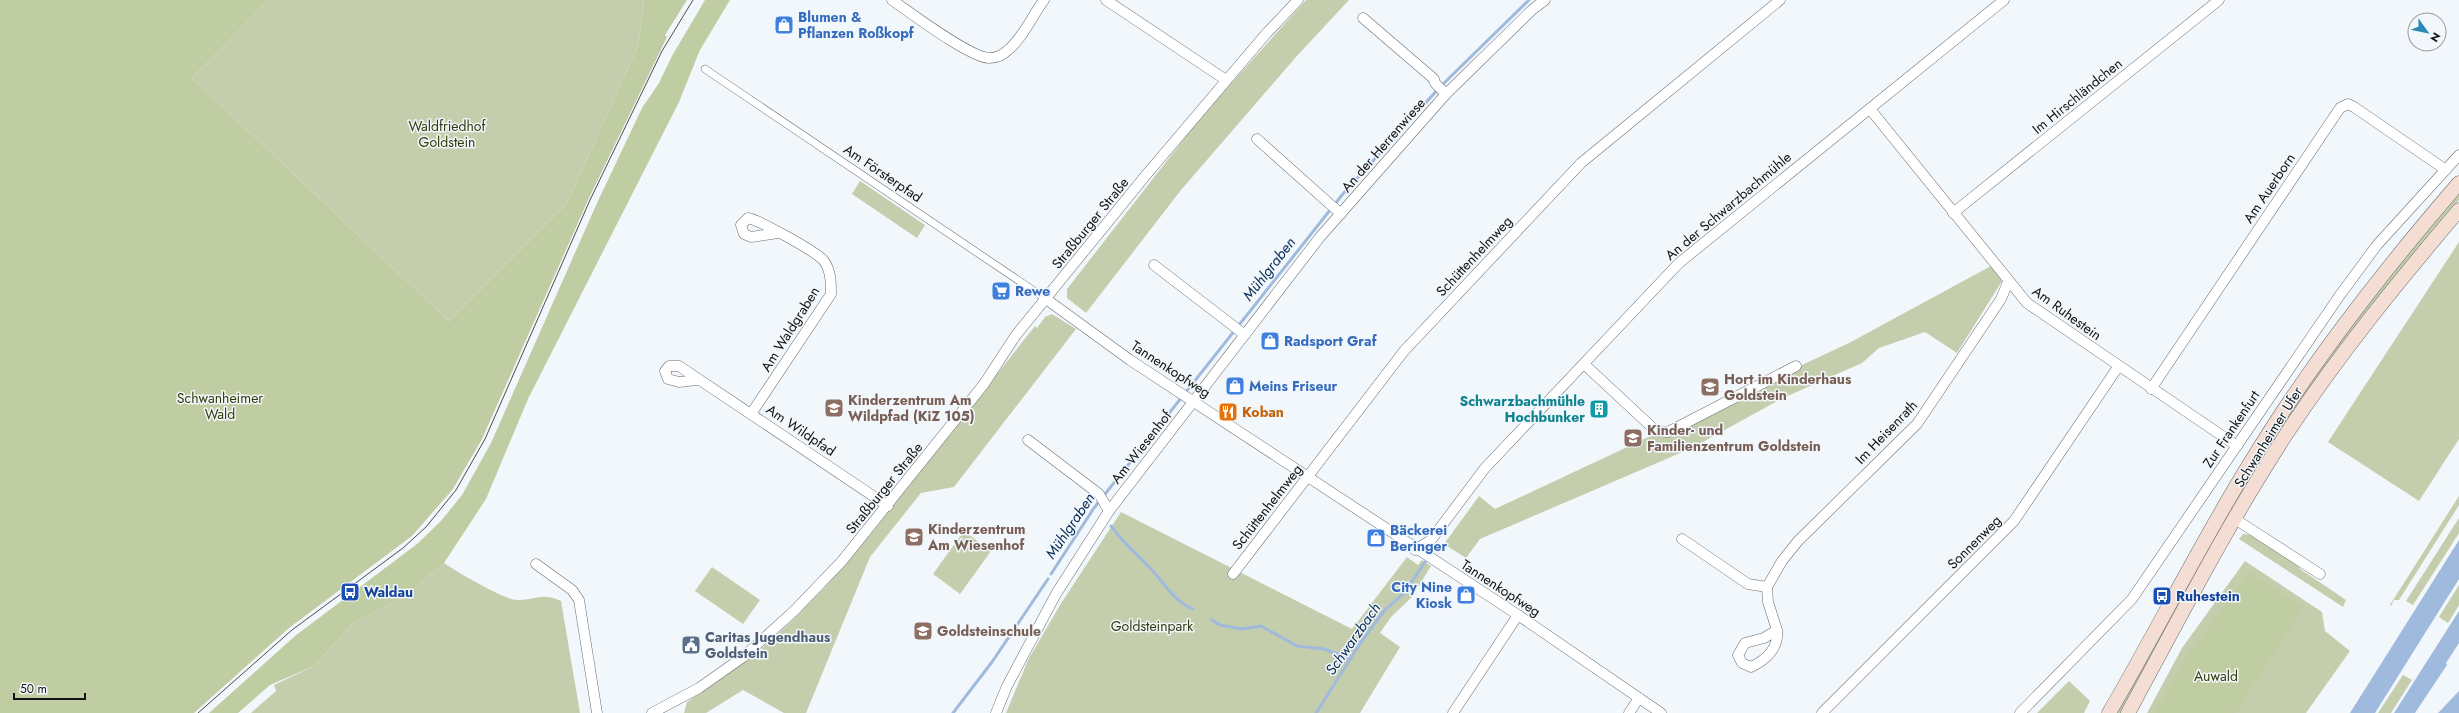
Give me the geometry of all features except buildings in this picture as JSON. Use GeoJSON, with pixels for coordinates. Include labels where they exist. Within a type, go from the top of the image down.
{"type":"FeatureCollection","features":[{"type":"Feature","properties":{"kind":"main road","name":"Schwanheimer Ufer"},"geometry":{"type":"LineString","coordinates":[[2109,713],[2225,505],[2286,406],[2366,295],[2459,183]]}},
{"type":"Feature","properties":{"kind":"main road","name":"Schwanheimer Ufer"},"geometry":{"type":"LineString","coordinates":[[2128,713],[2235,519],[2286,434],[2348,344],[2459,210]]}},
{"type":"Feature","properties":{"kind":"street"},"geometry":{"type":"LineString","coordinates":[[892,0],[958,44],[978,55],[989,58],[1000,56],[1009,50],[1044,0]]}},
{"type":"Feature","properties":{"kind":"street"},"geometry":{"type":"LineString","coordinates":[[1106,0],[1226,80]]}},
{"type":"Feature","properties":{"kind":"street","name":"Straßburger Straße"},"geometry":{"type":"LineString","coordinates":[[652,713],[715,677],[764,639],[819,586],[888,506],[984,384],[1016,335],[1226,80],[1298,0]]}},
{"type":"Feature","properties":{"kind":"street","name":"An der Herrenwiese"},"geometry":{"type":"LineString","coordinates":[[1194,401],[1243,334],[1320,237],[1336,209],[1445,93],[1543,0]]}},
{"type":"Feature","properties":{"kind":"street","name":"Schüttenhelmweg"},"geometry":{"type":"LineString","coordinates":[[1233,574],[1404,351],[1581,163],[1780,0]]}},
{"type":"Feature","properties":{"kind":"street","name":"An der Schwarzbachmühle"},"geometry":{"type":"LineString","coordinates":[[1415,550],[1431,540],[1485,468],[1679,263],[2004,0]]}},
{"type":"Feature","properties":{"kind":"street","name":"Im Hirschländchen"},"geometry":{"type":"LineString","coordinates":[[1953,213],[2218,0]]}},
{"type":"Feature","properties":{"kind":"street","name":"An der Herrenwiese"},"geometry":{"type":"LineString","coordinates":[[1363,18],[1434,79],[1435,83],[1445,93]]}},
{"type":"Feature","properties":{"kind":"street","name":"Am Försterpfad"},"geometry":{"type":"LineString","coordinates":[[705,69],[1046,299]]}},
{"type":"Feature","properties":{"kind":"street","name":"Am Auerborn"},"geometry":{"type":"LineString","coordinates":[[2151,389],[2340,108],[2348,104],[2354,107],[2446,170]]}},
{"type":"Feature","properties":{"kind":"street","name":"Am Ruhestein"},"geometry":{"type":"LineString","coordinates":[[1870,109],[2008,282],[2027,303],[2118,367],[2237,446]]}},
{"type":"Feature","properties":{"kind":"street","name":"An der Herrenwiese"},"geometry":{"type":"LineString","coordinates":[[1257,139],[1336,209]]}},
{"type":"Feature","properties":{"kind":"street","name":"Zur Frankenfurt"},"geometry":{"type":"LineString","coordinates":[[2020,713],[2132,599],[2340,294],[2377,245],[2459,155]]}},
{"type":"Feature","properties":{"kind":"street","name":"Am Waldgraben"},"geometry":{"type":"LineString","coordinates":[[751,414],[831,294],[831,277],[824,260],[778,232]]}},
{"type":"Feature","properties":{"kind":"street"},"geometry":{"type":"LineString","coordinates":[[1154,265],[1243,334]]}},
{"type":"Feature","properties":{"kind":"street","name":"Im Heisenrath"},"geometry":{"type":"LineString","coordinates":[[1767,587],[1782,561],[1798,541],[1917,424],[2001,299],[2008,282]]}},
{"type":"Feature","properties":{"kind":"street","name":"Tannenkopfweg"},"geometry":{"type":"LineString","coordinates":[[1046,299],[1130,360],[1194,401],[1415,550],[1518,616],[1661,713]]}},
{"type":"Feature","properties":{"kind":"street"},"geometry":{"type":"LineString","coordinates":[[1584,364],[1656,431],[1668,432],[1796,366]]}},
{"type":"Feature","properties":{"kind":"street","name":"Sonnenweg"},"geometry":{"type":"LineString","coordinates":[[1822,713],[2014,521],[2118,367]]}},
{"type":"Feature","properties":{"kind":"street","name":"Am Wildpfad"},"geometry":{"type":"LineString","coordinates":[[696,380],[751,414],[888,506]]}},
{"type":"Feature","properties":{"kind":"street","name":"Am Wiesenhof"},"geometry":{"type":"LineString","coordinates":[[996,713],[1007,686],[1056,594],[1109,511],[1194,401]]}},
{"type":"Feature","properties":{"kind":"street","name":"Am Wiesenhof"},"geometry":{"type":"LineString","coordinates":[[1028,440],[1099,494],[1109,511]]}},
{"type":"Feature","properties":{"kind":"street"},"geometry":{"type":"LineString","coordinates":[[2235,519],[2320,574]]}},
{"type":"Feature","properties":{"kind":"street"},"geometry":{"type":"LineString","coordinates":[[1682,539],[1748,584],[1767,587],[1768,602],[1777,630]]}},
{"type":"Feature","properties":{"kind":"street"},"geometry":{"type":"LineString","coordinates":[[536,564],[572,590],[579,600],[597,713]]}},
{"type":"Feature","properties":{"kind":"street"},"geometry":{"type":"LineString","coordinates":[[1453,713],[1518,616]]}},
{"type":"Feature","properties":{"kind":"street"},"geometry":{"type":"LineString","coordinates":[[1629,713],[1639,698]]}},
{"type":"Feature","properties":{"kind":"green space","name":"Schwanheimer Wald"},"geometry":{"type":"Polygon","coordinates":[[[0,0],[269,0],[192,78],[449,321],[567,203],[638,46],[644,0],[687,0],[665,35],[667,37],[589,198],[482,439],[453,489],[412,536],[289,628],[194,713],[0,713],[0,0]]]}},
{"type":"Feature","properties":{"kind":"green space","name":"Waldfriedhof Goldstein"},"geometry":{"type":"Polygon","coordinates":[[[269,0],[644,0],[638,46],[567,203],[449,321],[192,78],[269,0]]]}},
{"type":"Feature","properties":{"kind":"green space"},"geometry":{"type":"Polygon","coordinates":[[[705,0],[730,0],[700,50],[679,102],[528,399],[486,499],[444,563],[408,594],[353,623],[314,666],[270,685],[238,713],[209,713],[295,636],[417,544],[441,521],[462,495],[491,443],[597,203],[642,108],[659,83],[672,56],[705,0]]]}},
{"type":"Feature","properties":{"kind":"green space"},"geometry":{"type":"Polygon","coordinates":[[[1306,0],[1349,0],[1296,57],[1181,190],[1086,313],[1067,298],[1067,289],[1201,117],[1306,0]]]}},
{"type":"Feature","properties":{"kind":"green space"},"geometry":{"type":"Polygon","coordinates":[[[860,181],[925,225],[917,238],[852,194],[860,181]]]}},
{"type":"Feature","properties":{"kind":"green space"},"geometry":{"type":"Polygon","coordinates":[[[2459,191],[2459,200],[2345,340],[2247,486],[2244,484],[2291,408],[2341,336],[2459,191]]]}},
{"type":"Feature","properties":{"kind":"green space"},"geometry":{"type":"Polygon","coordinates":[[[2459,242],[2459,439],[2419,501],[2328,442],[2459,242]]]}},
{"type":"Feature","properties":{"kind":"green space"},"geometry":{"type":"Polygon","coordinates":[[[1991,266],[2002,281],[1957,353],[1925,332],[1879,348],[1862,363],[1781,399],[1692,448],[1480,539],[1466,558],[1444,544],[1479,496],[1495,509],[1849,343],[1991,266]]]}},
{"type":"Feature","properties":{"kind":"green space"},"geometry":{"type":"Polygon","coordinates":[[[1052,314],[1076,329],[954,487],[921,493],[870,557],[806,713],[784,713],[743,690],[706,713],[684,713],[687,702],[758,652],[793,620],[827,585],[871,534],[1035,326],[1037,328],[1045,317],[1052,314]]]}},
{"type":"Feature","properties":{"kind":"green space"},"geometry":{"type":"Polygon","coordinates":[[[2459,496],[2459,505],[2399,600],[2394,600],[2391,606],[2390,605],[2459,496]]]}},
{"type":"Feature","properties":{"kind":"green space","name":"Goldsteinpark"},"geometry":{"type":"Polygon","coordinates":[[[1121,512],[1352,629],[1407,557],[1418,565],[1422,560],[1431,566],[1412,597],[1391,617],[1380,633],[1400,647],[1360,713],[1006,713],[1028,660],[1060,605],[1121,512]]]}},
{"type":"Feature","properties":{"kind":"green space"},"geometry":{"type":"Polygon","coordinates":[[[2459,518],[2459,533],[2413,605],[2406,601],[2459,518]]]}},
{"type":"Feature","properties":{"kind":"green space"},"geometry":{"type":"Polygon","coordinates":[[[2218,530],[2220,532],[2122,713],[2116,713],[2218,530]]]}},
{"type":"Feature","properties":{"kind":"green space"},"geometry":{"type":"Polygon","coordinates":[[[964,531],[991,551],[960,594],[933,574],[964,531]]]}},
{"type":"Feature","properties":{"kind":"green space"},"geometry":{"type":"Polygon","coordinates":[[[2243,534],[2256,535],[2293,557],[2300,569],[2346,600],[2343,607],[2239,539],[2243,534]]]}},
{"type":"Feature","properties":{"kind":"green space"},"geometry":{"type":"Polygon","coordinates":[[[2245,561],[2322,612],[2325,631],[2350,651],[2306,713],[2147,713],[2182,648],[2245,561]]]}},
{"type":"Feature","properties":{"kind":"green space"},"geometry":{"type":"Polygon","coordinates":[[[444,563],[480,584],[511,599],[524,600],[549,597],[561,601],[580,713],[251,713],[276,691],[274,685],[314,666],[353,623],[408,594],[444,563]]]}},
{"type":"Feature","properties":{"kind":"green space"},"geometry":{"type":"Polygon","coordinates":[[[712,567],[760,600],[743,624],[695,591],[712,567]]]}},
{"type":"Feature","properties":{"kind":"green space","name":"Auwald"},"geometry":{"type":"Polygon","coordinates":[[[2248,571],[2303,607],[2236,713],[2155,713],[2185,657],[2215,619],[2248,571]]]}},
{"type":"Feature","properties":{"kind":"green space"},"geometry":{"type":"Polygon","coordinates":[[[2459,585],[2459,605],[2448,623],[2439,617],[2459,585]]]}},
{"type":"Feature","properties":{"kind":"green space"},"geometry":{"type":"Polygon","coordinates":[[[2403,675],[2412,680],[2391,713],[2378,713],[2403,675]]]}},
{"type":"Feature","properties":{"kind":"green space"},"geometry":{"type":"Polygon","coordinates":[[[2069,681],[2090,701],[2084,713],[2037,713],[2069,681]]]}},
{"type":"Feature","properties":{"kind":"water"},"geometry":{"type":"Polygon","coordinates":[[[2459,540],[2459,579],[2375,713],[2350,713],[2459,540]]]}},
{"type":"Feature","properties":{"kind":"water"},"geometry":{"type":"Polygon","coordinates":[[[2459,611],[2459,643],[2446,663],[2447,665],[2415,713],[2394,713],[2459,611]]]}},
{"type":"Feature","properties":{"kind":"water"},"geometry":{"type":"Polygon","coordinates":[[[2459,691],[2459,713],[2438,713],[2459,691]]]}},
{"type":"Feature","properties":{"kind":"waterway","name":"Mühlgraben"},"geometry":{"type":"LineString","coordinates":[[1051,574],[1094,508],[1342,195],[1440,87],[1529,0]]}},
{"type":"Feature","properties":{"kind":"waterway"},"geometry":{"type":"LineString","coordinates":[[1111,526],[1120,538],[1154,573],[1169,591],[1186,606],[1193,609]]}},
{"type":"Feature","properties":{"kind":"waterway","name":"Schwarzbach"},"geometry":{"type":"LineString","coordinates":[[1316,713],[1361,642],[1384,611],[1405,592],[1425,562]]}},
{"type":"Feature","properties":{"kind":"waterway","name":"Mühlgraben"},"geometry":{"type":"LineString","coordinates":[[953,713],[992,662],[1048,579]]}},
{"type":"Feature","properties":{"kind":"waterway"},"geometry":{"type":"LineString","coordinates":[[1212,620],[1220,625],[1242,629],[1261,626],[1297,646],[1324,649],[1351,659]]}},
{"type":"Feature","properties":{"kind":"tram line"},"geometry":{"type":"LineString","coordinates":[[198,713],[292,630],[403,548],[426,527],[456,490],[485,439],[590,200],[662,51],[693,0]]}},
{"type":"Feature","properties":{"kind":"place","name":"Blumen & Pflanzen Roßkopf"},"geometry":{"type":"Point","coordinates":[784,25]}},
{"type":"Feature","properties":{"kind":"place","name":"Rewe"},"geometry":{"type":"Point","coordinates":[1001,291]}},
{"type":"Feature","properties":{"kind":"place","name":"Radsport Graf"},"geometry":{"type":"Point","coordinates":[1270,341]}},
{"type":"Feature","properties":{"kind":"place","name":"Meins Friseur"},"geometry":{"type":"Point","coordinates":[1235,386]}},
{"type":"Feature","properties":{"kind":"place","name":"Hort im Kinderhaus Goldstein"},"geometry":{"type":"Point","coordinates":[1710,387]}},
{"type":"Feature","properties":{"kind":"place","name":"Kinderzentrum Am Wildpfad (KiZ 105)"},"geometry":{"type":"Point","coordinates":[834,408]}},
{"type":"Feature","properties":{"kind":"place","name":"Schwarzbachmühle Hochbunker"},"geometry":{"type":"Point","coordinates":[1599,409]}},
{"type":"Feature","properties":{"kind":"place","name":"Koban"},"geometry":{"type":"Point","coordinates":[1228,412]}},
{"type":"Feature","properties":{"kind":"place","name":"Kinder- und Familienzentrum Goldstein"},"geometry":{"type":"Point","coordinates":[1633,438]}},
{"type":"Feature","properties":{"kind":"place","name":"Kinderzentrum Am Wiesenhof"},"geometry":{"type":"Point","coordinates":[914,537]}},
{"type":"Feature","properties":{"kind":"place","name":"Bäckerei Beringer"},"geometry":{"type":"Point","coordinates":[1376,538]}},
{"type":"Feature","properties":{"kind":"place","name":"Waldau"},"geometry":{"type":"Point","coordinates":[350,592]}},
{"type":"Feature","properties":{"kind":"place","name":"City Nine Kiosk"},"geometry":{"type":"Point","coordinates":[1466,595]}},
{"type":"Feature","properties":{"kind":"place","name":"Ruhestein"},"geometry":{"type":"Point","coordinates":[2162,596]}},
{"type":"Feature","properties":{"kind":"place","name":"Goldsteinschule"},"geometry":{"type":"Point","coordinates":[923,631]}},
{"type":"Feature","properties":{"kind":"place","name":"Caritas Jugendhaus Goldstein"},"geometry":{"type":"Point","coordinates":[691,645]}}]}
